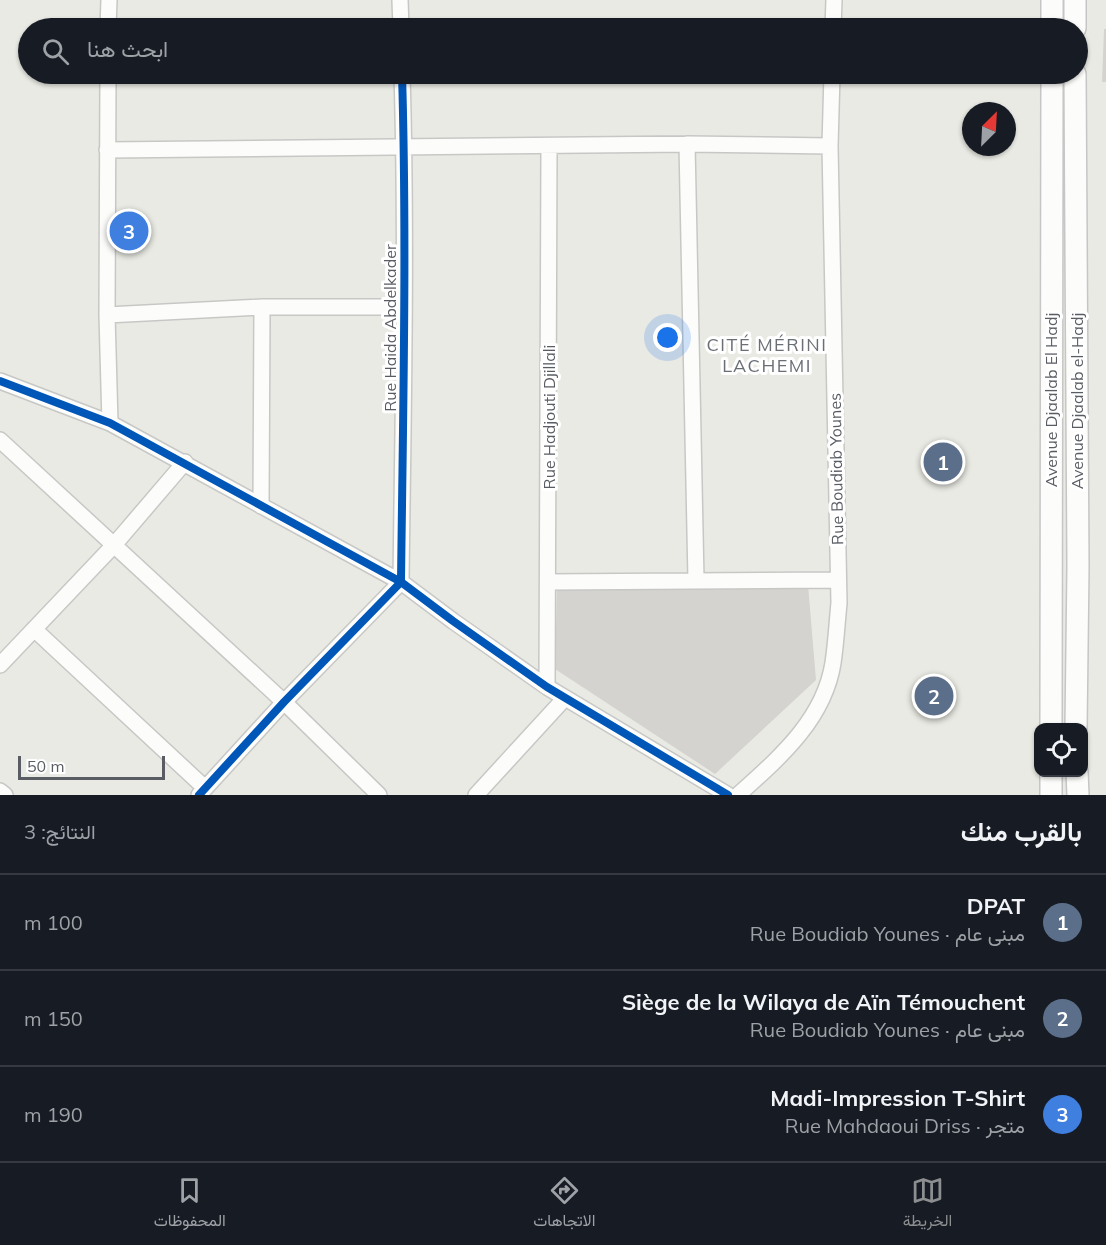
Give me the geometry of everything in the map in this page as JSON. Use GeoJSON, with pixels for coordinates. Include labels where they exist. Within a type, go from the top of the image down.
{"type":"FeatureCollection","features":[{"type":"Feature","properties":{"kind":"main road"},"geometry":{"type":"LineString","coordinates":[[1052,0],[1052,18]]}},
{"type":"Feature","properties":{"kind":"main road"},"geometry":{"type":"LineString","coordinates":[[1075,0],[1075,18]]}},
{"type":"Feature","properties":{"kind":"main road","name":"Avenue Djaalab El Hadj"},"geometry":{"type":"LineString","coordinates":[[1051,723],[1052,84]]}},
{"type":"Feature","properties":{"kind":"main road","name":"Avenue Djaalab el-Hadj"},"geometry":{"type":"LineString","coordinates":[[1075,84],[1078,567],[1076,723]]}},
{"type":"Feature","properties":{"kind":"main road"},"geometry":{"type":"LineString","coordinates":[[1051,777],[1051,795]]}},
{"type":"Feature","properties":{"kind":"main road"},"geometry":{"type":"LineString","coordinates":[[1077,777],[1078,795]]}},
{"type":"Feature","properties":{"kind":"street"},"geometry":{"type":"LineString","coordinates":[[108,18],[109,0]]}},
{"type":"Feature","properties":{"kind":"street"},"geometry":{"type":"LineString","coordinates":[[400,0],[400,18]]}},
{"type":"Feature","properties":{"kind":"street"},"geometry":{"type":"LineString","coordinates":[[833,18],[834,0]]}},
{"type":"Feature","properties":{"kind":"street"},"geometry":{"type":"LineString","coordinates":[[108,84],[107,315],[110,423]]}},
{"type":"Feature","properties":{"kind":"street","name":"Rue Haida Abdelkader"},"geometry":{"type":"LineString","coordinates":[[401,582],[404,307],[402,84]]}},
{"type":"Feature","properties":{"kind":"street","name":"Rue Boudiab Younes"},"geometry":{"type":"LineString","coordinates":[[738,795],[807,726],[822,699],[833,664],[839,603],[830,146],[832,84]]}},
{"type":"Feature","properties":{"kind":"street"},"geometry":{"type":"LineString","coordinates":[[106,150],[687,144],[830,146]]}},
{"type":"Feature","properties":{"kind":"street"},"geometry":{"type":"LineString","coordinates":[[687,144],[696,580]]}},
{"type":"Feature","properties":{"kind":"street","name":"Rue Hadjouti Djillali"},"geometry":{"type":"LineString","coordinates":[[547,687],[549,147]]}},
{"type":"Feature","properties":{"kind":"street"},"geometry":{"type":"LineString","coordinates":[[107,315],[262,307],[404,307]]}},
{"type":"Feature","properties":{"kind":"street"},"geometry":{"type":"LineString","coordinates":[[261,506],[262,307]]}},
{"type":"Feature","properties":{"kind":"street"},"geometry":{"type":"LineString","coordinates":[[0,381],[110,423],[401,582],[547,687],[728,795]]}},
{"type":"Feature","properties":{"kind":"street"},"geometry":{"type":"LineString","coordinates":[[0,440],[284,702],[379,795]]}},
{"type":"Feature","properties":{"kind":"street"},"geometry":{"type":"LineString","coordinates":[[0,665],[114,545],[185,462]]}},
{"type":"Feature","properties":{"kind":"street"},"geometry":{"type":"LineString","coordinates":[[549,582],[838,580]]}},
{"type":"Feature","properties":{"kind":"street"},"geometry":{"type":"LineString","coordinates":[[34,629],[202,791],[284,702],[401,582]]}},
{"type":"Feature","properties":{"kind":"street"},"geometry":{"type":"LineString","coordinates":[[476,795],[565,698]]}},
{"type":"Feature","properties":{"kind":"street"},"geometry":{"type":"LineString","coordinates":[[0,791],[5,795]]}},
{"type":"Feature","properties":{"kind":"building"},"geometry":{"type":"Polygon","coordinates":[[[1104,29],[1106,29],[1106,82],[1102,82],[1104,29]]]}},
{"type":"Feature","properties":{"kind":"building"},"geometry":{"type":"Polygon","coordinates":[[[808,585],[816,680],[715,774],[555,669],[557,586],[808,585]]]}},
{"type":"Feature","properties":{"kind":"cycle path"},"geometry":{"type":"LineString","coordinates":[[199,795],[284,702],[401,582],[404,392],[402,84]]}},
{"type":"Feature","properties":{"kind":"cycle path"},"geometry":{"type":"LineString","coordinates":[[0,381],[110,423],[401,582],[547,687],[728,795]]}},
{"type":"Feature","properties":{"kind":"place","name":"Madi-Impression T-Shirt"},"geometry":{"type":"Point","coordinates":[129,231]}},
{"type":"Feature","properties":{"kind":"place","name":"DPAT"},"geometry":{"type":"Point","coordinates":[943,462]}},
{"type":"Feature","properties":{"kind":"place","name":"Siège de la Wilaya de Aïn Témouchent"},"geometry":{"type":"Point","coordinates":[934,696]}},
{"type":"Feature","properties":{"kind":"district","name":"CITÉ MÉRINI LACHEMI"},"geometry":{"type":"Point","coordinates":[767,354]}}]}
